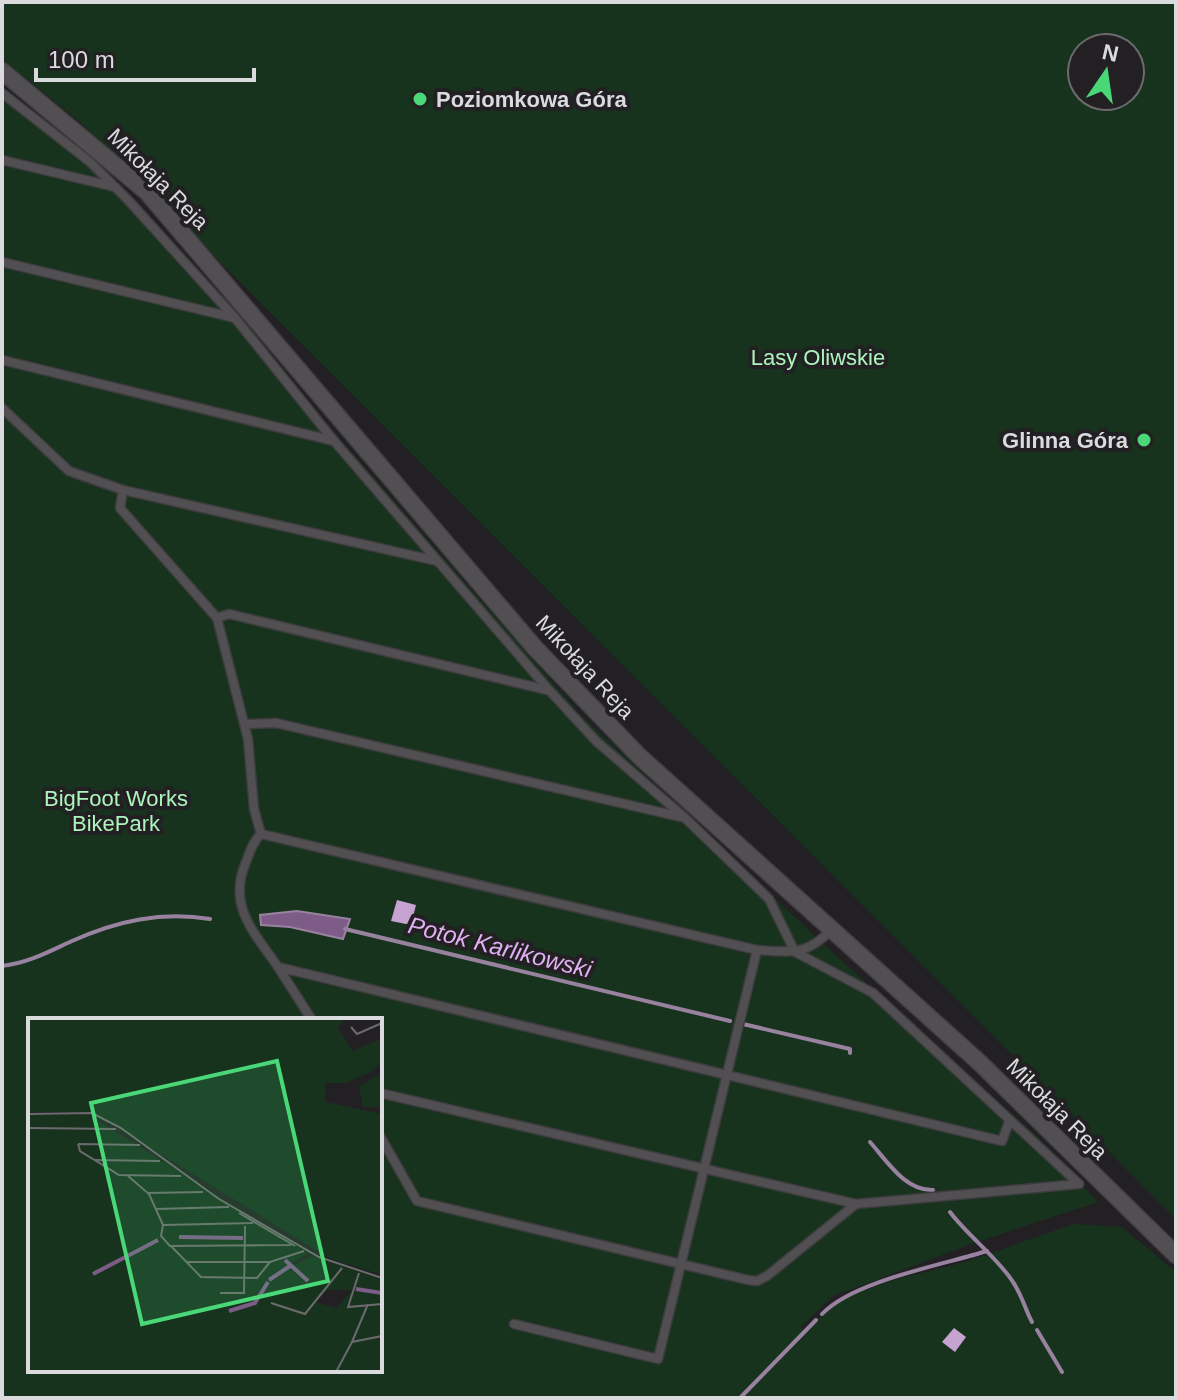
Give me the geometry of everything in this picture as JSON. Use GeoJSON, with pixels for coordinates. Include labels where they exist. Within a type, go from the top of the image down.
{"type":"FeatureCollection","features":[{"type":"Feature","properties":{"kind":"street","name":"Mikołaja Reja"},"geometry":{"type":"LineString","coordinates":[[2,71],[108,157],[181,229],[388,477],[561,677],[639,756],[833,927],[980,1063],[1176,1255]]}},
{"type":"Feature","properties":{"kind":"lane"},"geometry":{"type":"LineString","coordinates":[[2,93],[116,187],[235,318],[334,441],[549,690],[596,741],[684,817],[769,899],[795,952],[873,993],[1079,1184],[856,1204],[382,1093]]}},
{"type":"Feature","properties":{"kind":"lane"},"geometry":{"type":"LineString","coordinates":[[2,160],[116,187]]}},
{"type":"Feature","properties":{"kind":"lane"},"geometry":{"type":"LineString","coordinates":[[2,262],[235,318]]}},
{"type":"Feature","properties":{"kind":"lane"},"geometry":{"type":"LineString","coordinates":[[2,360],[334,441]]}},
{"type":"Feature","properties":{"kind":"lane"},"geometry":{"type":"LineString","coordinates":[[2,408],[69,471],[123,490],[438,562]]}},
{"type":"Feature","properties":{"kind":"lane"},"geometry":{"type":"LineString","coordinates":[[123,490],[120,508],[217,618],[245,724],[254,809],[261,834]]}},
{"type":"Feature","properties":{"kind":"lane"},"geometry":{"type":"LineString","coordinates":[[217,618],[229,614],[549,690]]}},
{"type":"Feature","properties":{"kind":"lane"},"geometry":{"type":"LineString","coordinates":[[245,724],[276,723],[684,817]]}},
{"type":"Feature","properties":{"kind":"lane"},"geometry":{"type":"LineString","coordinates":[[261,834],[757,950],[795,952],[812,948],[833,927]]}},
{"type":"Feature","properties":{"kind":"lane"},"geometry":{"type":"LineString","coordinates":[[261,834],[255,839],[243,869],[238,899],[251,928],[311,1018]]}},
{"type":"Feature","properties":{"kind":"lane"},"geometry":{"type":"LineString","coordinates":[[514,1324],[658,1359],[757,950]]}},
{"type":"Feature","properties":{"kind":"lane"},"geometry":{"type":"LineString","coordinates":[[278,967],[1002,1141],[1009,1122]]}},
{"type":"Feature","properties":{"kind":"lane"},"geometry":{"type":"LineString","coordinates":[[382,1140],[417,1201],[757,1281],[856,1204]]}},
{"type":"Feature","properties":{"kind":"green space","name":"Lasy Oliwskie"},"geometry":{"type":"Polygon","coordinates":[[[2,2],[1176,2],[1176,1219],[78,120],[2,59],[2,2]]]}},
{"type":"Feature","properties":{"kind":"green space","name":"BigFoot Works BikePark"},"geometry":{"type":"Polygon","coordinates":[[[2,87],[128,196],[580,714],[820,941],[1041,1140],[1098,1202],[974,1243],[833,1296],[801,1327],[804,1332],[836,1301],[890,1281],[969,1261],[1073,1224],[1122,1227],[1176,1272],[1176,1398],[2,1398],[2,87]]]}},
{"type":"Feature","properties":{"kind":"shaded area"},"geometry":{"type":"Polygon","coordinates":[[[297,911],[350,919],[343,939],[290,927],[261,925],[260,915],[297,911]]]}},
{"type":"Feature","properties":{"kind":"building"},"geometry":{"type":"Polygon","coordinates":[[[397,900],[416,905],[411,925],[391,921],[397,900]]]}},
{"type":"Feature","properties":{"kind":"building"},"geometry":{"type":"Polygon","coordinates":[[[954,1328],[966,1337],[955,1352],[942,1342],[954,1328]]]}},
{"type":"Feature","properties":{"kind":"waterway","name":"Potok Karlikowski"},"geometry":{"type":"LineString","coordinates":[[2,966],[29,960],[123,923],[174,916],[210,919]]}},
{"type":"Feature","properties":{"kind":"waterway","name":"Potok Karlikowski"},"geometry":{"type":"LineString","coordinates":[[345,929],[730,1021]]}},
{"type":"Feature","properties":{"kind":"waterway","name":"Potok Karlikowski"},"geometry":{"type":"LineString","coordinates":[[743,1024],[850,1049],[850,1053]]}},
{"type":"Feature","properties":{"kind":"waterway","name":"Potok Karlikowski"},"geometry":{"type":"LineString","coordinates":[[870,1142],[905,1180],[914,1186],[933,1190]]}},
{"type":"Feature","properties":{"kind":"waterway","name":"Potok Karlikowski"},"geometry":{"type":"LineString","coordinates":[[950,1212],[1006,1273],[1019,1292],[1032,1322]]}},
{"type":"Feature","properties":{"kind":"waterway"},"geometry":{"type":"LineString","coordinates":[[822,1314],[836,1302],[876,1283],[987,1251]]}},
{"type":"Feature","properties":{"kind":"waterway"},"geometry":{"type":"LineString","coordinates":[[740,1398],[816,1320]]}},
{"type":"Feature","properties":{"kind":"waterway","name":"Potok Karlikowski"},"geometry":{"type":"LineString","coordinates":[[1037,1330],[1062,1372]]}},
{"type":"Feature","properties":{"kind":"place","name":"Poziomkowa Góra"},"geometry":{"type":"Point","coordinates":[420,99]}},
{"type":"Feature","properties":{"kind":"place","name":"Glinna Góra"},"geometry":{"type":"Point","coordinates":[1144,440]}}]}
